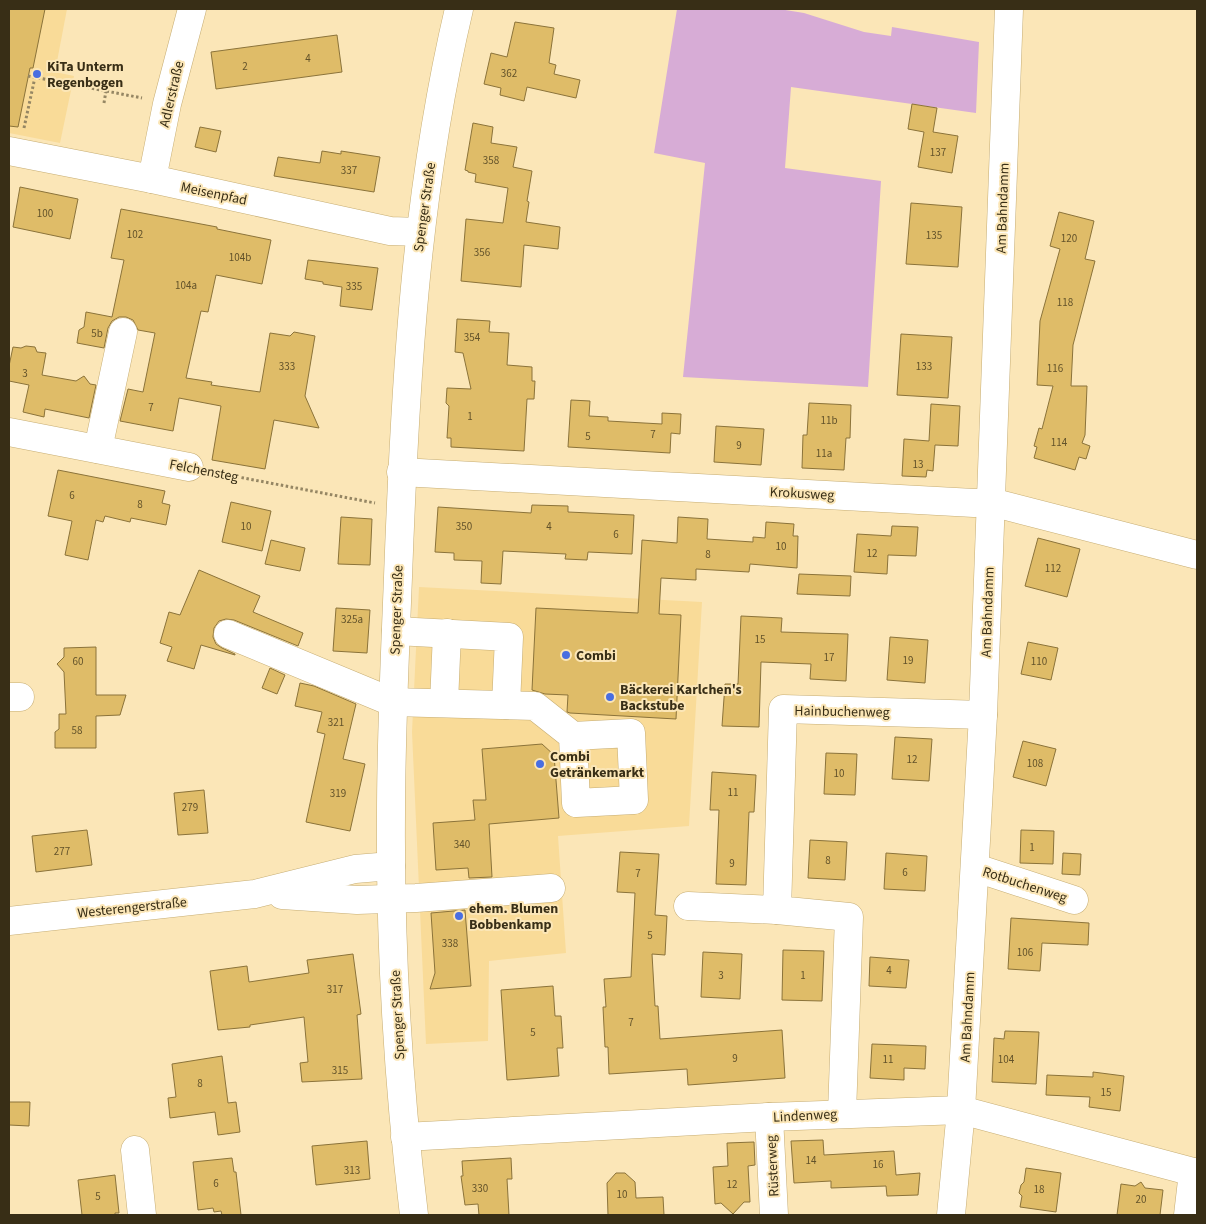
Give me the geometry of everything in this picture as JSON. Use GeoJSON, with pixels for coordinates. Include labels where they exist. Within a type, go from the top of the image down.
{"type":"FeatureCollection","features":[{"type":"Feature","properties":{"kind":"street","name":"Adlerstraße"},"geometry":{"type":"LineString","coordinates":[[152,179],[167,104],[192,9]]}},
{"type":"Feature","properties":{"kind":"street","name":"Spenger Straße"},"geometry":{"type":"LineString","coordinates":[[414,1215],[398,1049],[391,866],[392,702],[401,472],[408,362],[420,232],[433,141],[449,51],[459,9]]}},
{"type":"Feature","properties":{"kind":"street","name":"Am Bahndamm"},"geometry":{"type":"LineString","coordinates":[[951,1215],[961,1110],[976,868],[1009,9]]}},
{"type":"Feature","properties":{"kind":"street","name":"Meisenpfad"},"geometry":{"type":"LineString","coordinates":[[14,152],[152,179],[390,231],[420,232]]}},
{"type":"Feature","properties":{"kind":"street"},"geometry":{"type":"LineString","coordinates":[[98,450],[123,332]]}},
{"type":"Feature","properties":{"kind":"street","name":"Felchensteg"},"geometry":{"type":"LineString","coordinates":[[9,432],[189,467]]}},
{"type":"Feature","properties":{"kind":"street","name":"Krokusweg"},"geometry":{"type":"LineString","coordinates":[[401,472],[974,503],[991,502],[1197,555]]}},
{"type":"Feature","properties":{"kind":"street"},"geometry":{"type":"LineString","coordinates":[[396,631],[509,637],[506,705]]}},
{"type":"Feature","properties":{"kind":"street"},"geometry":{"type":"LineString","coordinates":[[444,703],[447,633]]}},
{"type":"Feature","properties":{"kind":"street"},"geometry":{"type":"LineString","coordinates":[[228,634],[392,702],[535,706],[573,736]]}},
{"type":"Feature","properties":{"kind":"street","name":"Hainbuchenweg"},"geometry":{"type":"LineString","coordinates":[[777,910],[783,709],[983,715]]}},
{"type":"Feature","properties":{"kind":"street","name":"Westerengerstraße"},"geometry":{"type":"LineString","coordinates":[[9,921],[255,894],[355,869],[391,866]]}},
{"type":"Feature","properties":{"kind":"street","name":"Rotbuchenweg"},"geometry":{"type":"LineString","coordinates":[[976,868],[1074,900]]}},
{"type":"Feature","properties":{"kind":"street","name":"Westerengerstraße"},"geometry":{"type":"LineString","coordinates":[[255,894],[357,900],[551,888]]}},
{"type":"Feature","properties":{"kind":"street"},"geometry":{"type":"LineString","coordinates":[[688,906],[777,910],[849,917],[842,1114]]}},
{"type":"Feature","properties":{"kind":"street","name":"Lindenweg"},"geometry":{"type":"LineString","coordinates":[[405,1137],[769,1117],[961,1110],[1195,1172]]}},
{"type":"Feature","properties":{"kind":"street","name":"Rüsterweg"},"geometry":{"type":"LineString","coordinates":[[769,1117],[774,1215]]}},
{"type":"Feature","properties":{"kind":"street"},"geometry":{"type":"LineString","coordinates":[[135,1150],[142,1215]]}},
{"type":"Feature","properties":{"kind":"street"},"geometry":{"type":"LineString","coordinates":[[1188,1215],[1195,1172]]}},
{"type":"Feature","properties":{"kind":"path"},"geometry":{"type":"LineString","coordinates":[[28,76],[106,90],[167,104]]}},
{"type":"Feature","properties":{"kind":"path"},"geometry":{"type":"LineString","coordinates":[[14,152],[35,77]]}},
{"type":"Feature","properties":{"kind":"path"},"geometry":{"type":"LineString","coordinates":[[104,103],[106,90]]}},
{"type":"Feature","properties":{"kind":"path","name":"Felchensteg"},"geometry":{"type":"LineString","coordinates":[[189,467],[380,504],[400,504]]}},
{"type":"Feature","properties":{"kind":"shaded area","name":"KiTa Unterm Regenbogen"},"geometry":{"type":"Polygon","coordinates":[[[9,9],[67,9],[55,72],[74,76],[60,143],[9,133],[9,9]]]}},
{"type":"Feature","properties":{"kind":"shaded area"},"geometry":{"type":"Polygon","coordinates":[[[677,9],[779,9],[804,13],[864,32],[891,36],[892,27],[979,42],[976,113],[791,87],[785,168],[881,181],[868,387],[683,377],[705,163],[654,153],[677,9]]]}},
{"type":"Feature","properties":{"kind":"shaded area"},"geometry":{"type":"Polygon","coordinates":[[[419,587],[702,602],[689,826],[558,836],[566,953],[489,961],[488,1041],[426,1044],[412,732],[419,587]]]}},
{"type":"Feature","properties":{"kind":"building"},"geometry":{"type":"Polygon","coordinates":[[[9,9],[45,9],[18,127],[9,126],[9,9]]]}},
{"type":"Feature","properties":{"kind":"building"},"geometry":{"type":"Polygon","coordinates":[[[515,22],[554,28],[549,63],[556,65],[554,74],[580,80],[576,98],[527,87],[524,101],[500,95],[501,88],[484,84],[491,53],[507,57],[515,22]]]}},
{"type":"Feature","properties":{"kind":"building"},"geometry":{"type":"Polygon","coordinates":[[[337,35],[342,72],[216,89],[211,52],[337,35]]]}},
{"type":"Feature","properties":{"kind":"building"},"geometry":{"type":"Polygon","coordinates":[[[912,104],[937,108],[933,132],[958,136],[952,173],[918,167],[924,132],[908,129],[912,104]]]}},
{"type":"Feature","properties":{"kind":"building"},"geometry":{"type":"Polygon","coordinates":[[[473,123],[493,127],[491,143],[517,147],[513,167],[532,171],[526,222],[560,227],[558,249],[524,245],[521,287],[461,281],[466,219],[503,223],[508,188],[475,182],[476,174],[465,170],[473,123]]]}},
{"type":"Feature","properties":{"kind":"building"},"geometry":{"type":"Polygon","coordinates":[[[200,127],[221,131],[216,152],[195,147],[200,127]]]}},
{"type":"Feature","properties":{"kind":"building"},"geometry":{"type":"Polygon","coordinates":[[[322,151],[341,154],[341,151],[380,157],[374,192],[274,176],[278,157],[320,163],[322,151]]]}},
{"type":"Feature","properties":{"kind":"building"},"geometry":{"type":"Polygon","coordinates":[[[20,187],[78,199],[70,239],[13,227],[20,187]]]}},
{"type":"Feature","properties":{"kind":"building"},"geometry":{"type":"Polygon","coordinates":[[[911,203],[962,207],[958,267],[906,264],[911,203]]]}},
{"type":"Feature","properties":{"kind":"building"},"geometry":{"type":"Polygon","coordinates":[[[121,209],[217,227],[217,229],[271,240],[262,284],[216,275],[208,312],[201,311],[186,378],[212,382],[211,385],[260,392],[270,333],[290,336],[294,332],[315,336],[305,396],[319,428],[274,420],[265,469],[212,460],[221,406],[179,398],[173,431],[120,421],[128,389],[143,392],[155,333],[138,330],[133,320],[119,317],[112,321],[108,328],[104,348],[77,343],[79,330],[84,327],[86,312],[112,317],[124,260],[111,258],[121,209]]]}},
{"type":"Feature","properties":{"kind":"building"},"geometry":{"type":"Polygon","coordinates":[[[1059,212],[1094,221],[1085,259],[1095,261],[1073,345],[1071,386],[1087,386],[1085,435],[1082,443],[1090,446],[1086,459],[1079,457],[1075,470],[1034,458],[1037,447],[1034,446],[1039,428],[1042,429],[1053,386],[1037,385],[1040,321],[1060,249],[1050,246],[1059,212]]]}},
{"type":"Feature","properties":{"kind":"building"},"geometry":{"type":"Polygon","coordinates":[[[308,260],[378,268],[372,310],[340,306],[342,287],[305,279],[308,260]]]}},
{"type":"Feature","properties":{"kind":"building"},"geometry":{"type":"Polygon","coordinates":[[[457,319],[490,321],[489,332],[509,333],[507,365],[532,367],[532,381],[535,381],[534,399],[527,399],[524,451],[451,447],[451,438],[447,438],[449,406],[446,403],[447,388],[471,389],[463,353],[455,352],[457,319]]]}},
{"type":"Feature","properties":{"kind":"building"},"geometry":{"type":"Polygon","coordinates":[[[901,334],[952,337],[948,398],[897,395],[901,334]]]}},
{"type":"Feature","properties":{"kind":"building"},"geometry":{"type":"Polygon","coordinates":[[[26,346],[35,347],[37,352],[46,353],[42,375],[76,381],[84,376],[90,384],[96,385],[89,418],[45,409],[44,417],[23,412],[29,385],[9,381],[9,366],[13,347],[21,348],[26,346]]]}},
{"type":"Feature","properties":{"kind":"building"},"geometry":{"type":"Polygon","coordinates":[[[571,400],[590,401],[589,416],[608,417],[608,421],[662,424],[662,413],[681,414],[680,434],[671,433],[670,453],[568,447],[571,400]]]}},
{"type":"Feature","properties":{"kind":"building"},"geometry":{"type":"Polygon","coordinates":[[[809,403],[851,405],[850,438],[846,438],[844,470],[802,468],[803,435],[807,435],[809,403]]]}},
{"type":"Feature","properties":{"kind":"building"},"geometry":{"type":"Polygon","coordinates":[[[931,404],[960,406],[958,446],[935,445],[933,471],[927,470],[926,477],[902,476],[904,439],[929,441],[931,404]]]}},
{"type":"Feature","properties":{"kind":"building"},"geometry":{"type":"Polygon","coordinates":[[[716,426],[764,429],[761,465],[714,462],[716,426]]]}},
{"type":"Feature","properties":{"kind":"building"},"geometry":{"type":"Polygon","coordinates":[[[58,470],[165,491],[162,503],[170,505],[166,525],[131,518],[130,522],[105,516],[103,522],[96,520],[88,560],[65,555],[72,521],[48,516],[58,470]]]}},
{"type":"Feature","properties":{"kind":"building"},"geometry":{"type":"Polygon","coordinates":[[[231,502],[271,511],[262,551],[222,542],[231,502]]]}},
{"type":"Feature","properties":{"kind":"building"},"geometry":{"type":"Polygon","coordinates":[[[532,505],[568,506],[568,512],[634,515],[632,554],[588,552],[587,560],[565,559],[566,554],[503,551],[501,584],[481,583],[482,561],[454,560],[454,553],[435,552],[438,507],[531,513],[532,505]]]}},
{"type":"Feature","properties":{"kind":"building"},"geometry":{"type":"Polygon","coordinates":[[[341,517],[372,519],[370,565],[338,564],[341,517]]]}},
{"type":"Feature","properties":{"kind":"building"},"geometry":{"type":"Polygon","coordinates":[[[678,517],[708,519],[707,539],[753,542],[753,537],[765,538],[766,522],[794,524],[793,536],[798,536],[797,568],[750,564],[749,572],[696,569],[696,580],[661,578],[659,614],[681,615],[676,719],[570,713],[567,712],[568,695],[545,694],[532,690],[536,608],[638,613],[642,540],[677,543],[678,517]]]}},
{"type":"Feature","properties":{"kind":"building"},"geometry":{"type":"Polygon","coordinates":[[[892,526],[918,527],[916,556],[888,555],[887,574],[854,572],[857,534],[891,536],[892,526]]]}},
{"type":"Feature","properties":{"kind":"building"},"geometry":{"type":"Polygon","coordinates":[[[1038,538],[1080,549],[1067,597],[1025,586],[1038,538]]]}},
{"type":"Feature","properties":{"kind":"building"},"geometry":{"type":"Polygon","coordinates":[[[271,540],[305,548],[300,571],[265,564],[271,540]]]}},
{"type":"Feature","properties":{"kind":"building"},"geometry":{"type":"Polygon","coordinates":[[[199,570],[260,596],[253,612],[303,633],[298,646],[234,620],[226,619],[219,621],[214,628],[213,637],[216,644],[235,655],[201,645],[194,669],[167,661],[172,647],[160,643],[169,612],[180,615],[199,570]]]}},
{"type":"Feature","properties":{"kind":"building"},"geometry":{"type":"Polygon","coordinates":[[[799,574],[851,576],[850,596],[797,594],[799,574]]]}},
{"type":"Feature","properties":{"kind":"building"},"geometry":{"type":"Polygon","coordinates":[[[336,608],[370,610],[367,653],[333,651],[336,608]]]}},
{"type":"Feature","properties":{"kind":"building"},"geometry":{"type":"Polygon","coordinates":[[[741,616],[782,618],[781,632],[848,634],[846,681],[810,679],[811,664],[761,662],[759,727],[722,726],[725,684],[738,684],[741,616]]]}},
{"type":"Feature","properties":{"kind":"building"},"geometry":{"type":"Polygon","coordinates":[[[890,637],[928,640],[925,683],[887,680],[890,637]]]}},
{"type":"Feature","properties":{"kind":"building"},"geometry":{"type":"Polygon","coordinates":[[[1028,642],[1058,648],[1051,680],[1021,674],[1028,642]]]}},
{"type":"Feature","properties":{"kind":"building"},"geometry":{"type":"Polygon","coordinates":[[[96,647],[96,695],[126,695],[120,715],[96,716],[96,748],[55,748],[55,732],[59,729],[59,714],[66,714],[64,672],[57,664],[64,657],[64,648],[96,647]]]}},
{"type":"Feature","properties":{"kind":"building"},"geometry":{"type":"Polygon","coordinates":[[[270,668],[285,675],[277,694],[262,688],[270,668]]]}},
{"type":"Feature","properties":{"kind":"building"},"geometry":{"type":"Polygon","coordinates":[[[300,683],[314,686],[356,704],[343,759],[365,764],[350,831],[306,822],[325,734],[317,732],[322,712],[295,706],[300,683]]]}},
{"type":"Feature","properties":{"kind":"building"},"geometry":{"type":"Polygon","coordinates":[[[895,737],[932,739],[929,781],[892,779],[895,737]]]}},
{"type":"Feature","properties":{"kind":"building"},"geometry":{"type":"Polygon","coordinates":[[[1023,741],[1056,749],[1046,786],[1013,777],[1023,741]]]}},
{"type":"Feature","properties":{"kind":"building"},"geometry":{"type":"Polygon","coordinates":[[[542,744],[554,755],[559,818],[489,824],[492,877],[469,878],[468,868],[436,870],[433,823],[475,820],[473,800],[486,800],[482,749],[542,744]]]}},
{"type":"Feature","properties":{"kind":"building"},"geometry":{"type":"Polygon","coordinates":[[[826,753],[857,754],[855,795],[824,794],[826,753]]]}},
{"type":"Feature","properties":{"kind":"building"},"geometry":{"type":"Polygon","coordinates":[[[712,772],[756,775],[754,812],[749,812],[746,885],[716,884],[719,810],[710,810],[712,772]]]}},
{"type":"Feature","properties":{"kind":"building"},"geometry":{"type":"Polygon","coordinates":[[[204,790],[208,833],[178,835],[174,793],[204,790]]]}},
{"type":"Feature","properties":{"kind":"building"},"geometry":{"type":"Polygon","coordinates":[[[87,830],[92,865],[36,872],[32,836],[87,830]]]}},
{"type":"Feature","properties":{"kind":"building"},"geometry":{"type":"Polygon","coordinates":[[[1021,830],[1054,831],[1053,864],[1020,863],[1021,830]]]}},
{"type":"Feature","properties":{"kind":"building"},"geometry":{"type":"Polygon","coordinates":[[[810,840],[847,842],[845,880],[808,878],[810,840]]]}},
{"type":"Feature","properties":{"kind":"building"},"geometry":{"type":"Polygon","coordinates":[[[620,852],[659,854],[655,915],[667,916],[665,955],[652,954],[655,1006],[658,1006],[660,1039],[782,1030],[785,1078],[688,1085],[687,1069],[609,1074],[608,1047],[605,1047],[603,1007],[606,1007],[604,979],[631,977],[635,893],[617,892],[620,852]]]}},
{"type":"Feature","properties":{"kind":"building"},"geometry":{"type":"Polygon","coordinates":[[[886,853],[927,856],[925,891],[884,889],[886,853]]]}},
{"type":"Feature","properties":{"kind":"building"},"geometry":{"type":"Polygon","coordinates":[[[1063,853],[1081,854],[1080,875],[1062,874],[1063,853]]]}},
{"type":"Feature","properties":{"kind":"building"},"geometry":{"type":"Polygon","coordinates":[[[465,910],[471,986],[430,989],[435,973],[431,913],[465,910]]]}},
{"type":"Feature","properties":{"kind":"building"},"geometry":{"type":"Polygon","coordinates":[[[1011,918],[1089,923],[1088,945],[1042,943],[1040,971],[1008,969],[1011,918]]]}},
{"type":"Feature","properties":{"kind":"building"},"geometry":{"type":"Polygon","coordinates":[[[783,950],[824,951],[822,1001],[782,1000],[783,950]]]}},
{"type":"Feature","properties":{"kind":"building"},"geometry":{"type":"Polygon","coordinates":[[[703,952],[742,954],[740,999],[701,997],[703,952]]]}},
{"type":"Feature","properties":{"kind":"building"},"geometry":{"type":"Polygon","coordinates":[[[353,954],[361,1014],[357,1015],[362,1079],[302,1082],[300,1063],[308,1062],[304,1017],[250,1025],[250,1027],[218,1030],[210,971],[247,966],[249,982],[309,973],[307,960],[353,954]]]}},
{"type":"Feature","properties":{"kind":"building"},"geometry":{"type":"Polygon","coordinates":[[[870,957],[909,960],[906,988],[869,986],[870,957]]]}},
{"type":"Feature","properties":{"kind":"building"},"geometry":{"type":"Polygon","coordinates":[[[553,986],[555,1016],[561,1016],[563,1048],[557,1048],[559,1076],[507,1080],[501,990],[553,986]]]}},
{"type":"Feature","properties":{"kind":"building"},"geometry":{"type":"Polygon","coordinates":[[[1005,1031],[1039,1032],[1036,1084],[992,1082],[994,1038],[1004,1039],[1005,1031]]]}},
{"type":"Feature","properties":{"kind":"building"},"geometry":{"type":"Polygon","coordinates":[[[872,1044],[926,1046],[925,1069],[904,1068],[904,1080],[870,1078],[872,1044]]]}},
{"type":"Feature","properties":{"kind":"building"},"geometry":{"type":"Polygon","coordinates":[[[222,1056],[228,1103],[236,1102],[240,1132],[218,1135],[215,1112],[170,1118],[168,1098],[176,1097],[172,1064],[222,1056]]]}},
{"type":"Feature","properties":{"kind":"building"},"geometry":{"type":"Polygon","coordinates":[[[1093,1072],[1124,1076],[1120,1111],[1089,1107],[1090,1097],[1046,1095],[1047,1075],[1093,1077],[1093,1072]]]}},
{"type":"Feature","properties":{"kind":"building"},"geometry":{"type":"Polygon","coordinates":[[[9,1102],[30,1102],[29,1126],[9,1125],[9,1102]]]}},
{"type":"Feature","properties":{"kind":"building"},"geometry":{"type":"Polygon","coordinates":[[[823,1140],[824,1155],[894,1151],[896,1175],[920,1173],[918,1195],[887,1196],[886,1186],[831,1188],[831,1181],[794,1183],[791,1141],[823,1140]]]}},
{"type":"Feature","properties":{"kind":"building"},"geometry":{"type":"Polygon","coordinates":[[[367,1141],[370,1179],[316,1185],[312,1146],[367,1141]]]}},
{"type":"Feature","properties":{"kind":"building"},"geometry":{"type":"Polygon","coordinates":[[[754,1142],[755,1165],[748,1166],[750,1202],[744,1202],[733,1214],[721,1203],[715,1204],[713,1167],[728,1166],[727,1143],[754,1142]]]}},
{"type":"Feature","properties":{"kind":"building"},"geometry":{"type":"Polygon","coordinates":[[[232,1158],[234,1172],[236,1172],[241,1215],[222,1215],[221,1211],[214,1212],[213,1208],[198,1210],[193,1162],[232,1158]]]}},
{"type":"Feature","properties":{"kind":"building"},"geometry":{"type":"Polygon","coordinates":[[[511,1158],[512,1179],[507,1179],[509,1215],[479,1215],[478,1204],[465,1205],[461,1176],[463,1176],[462,1161],[511,1158]]]}},
{"type":"Feature","properties":{"kind":"building"},"geometry":{"type":"Polygon","coordinates":[[[1026,1168],[1061,1173],[1056,1212],[1020,1207],[1022,1196],[1019,1193],[1024,1182],[1026,1168]]]}},
{"type":"Feature","properties":{"kind":"building"},"geometry":{"type":"Polygon","coordinates":[[[616,1173],[625,1173],[635,1182],[636,1198],[663,1197],[664,1215],[608,1215],[607,1183],[616,1173]]]}},
{"type":"Feature","properties":{"kind":"building"},"geometry":{"type":"Polygon","coordinates":[[[115,1175],[119,1213],[115,1213],[115,1215],[82,1215],[78,1180],[115,1175]]]}},
{"type":"Feature","properties":{"kind":"building"},"geometry":{"type":"Polygon","coordinates":[[[1141,1182],[1145,1188],[1163,1190],[1160,1215],[1117,1215],[1121,1184],[1135,1186],[1141,1182]]]}},
{"type":"Feature","properties":{"kind":"place","name":"KiTa Unterm Regenbogen"},"geometry":{"type":"Point","coordinates":[37,74]}},
{"type":"Feature","properties":{"kind":"place","name":"Combi"},"geometry":{"type":"Point","coordinates":[566,655]}},
{"type":"Feature","properties":{"kind":"place","name":"Bäckerei Karlchen's Backstube"},"geometry":{"type":"Point","coordinates":[610,697]}},
{"type":"Feature","properties":{"kind":"place","name":"Combi Getränkemarkt"},"geometry":{"type":"Point","coordinates":[540,764]}},
{"type":"Feature","properties":{"kind":"place","name":"ehem. Blumen Bobbenkamp"},"geometry":{"type":"Point","coordinates":[459,916]}}]}
